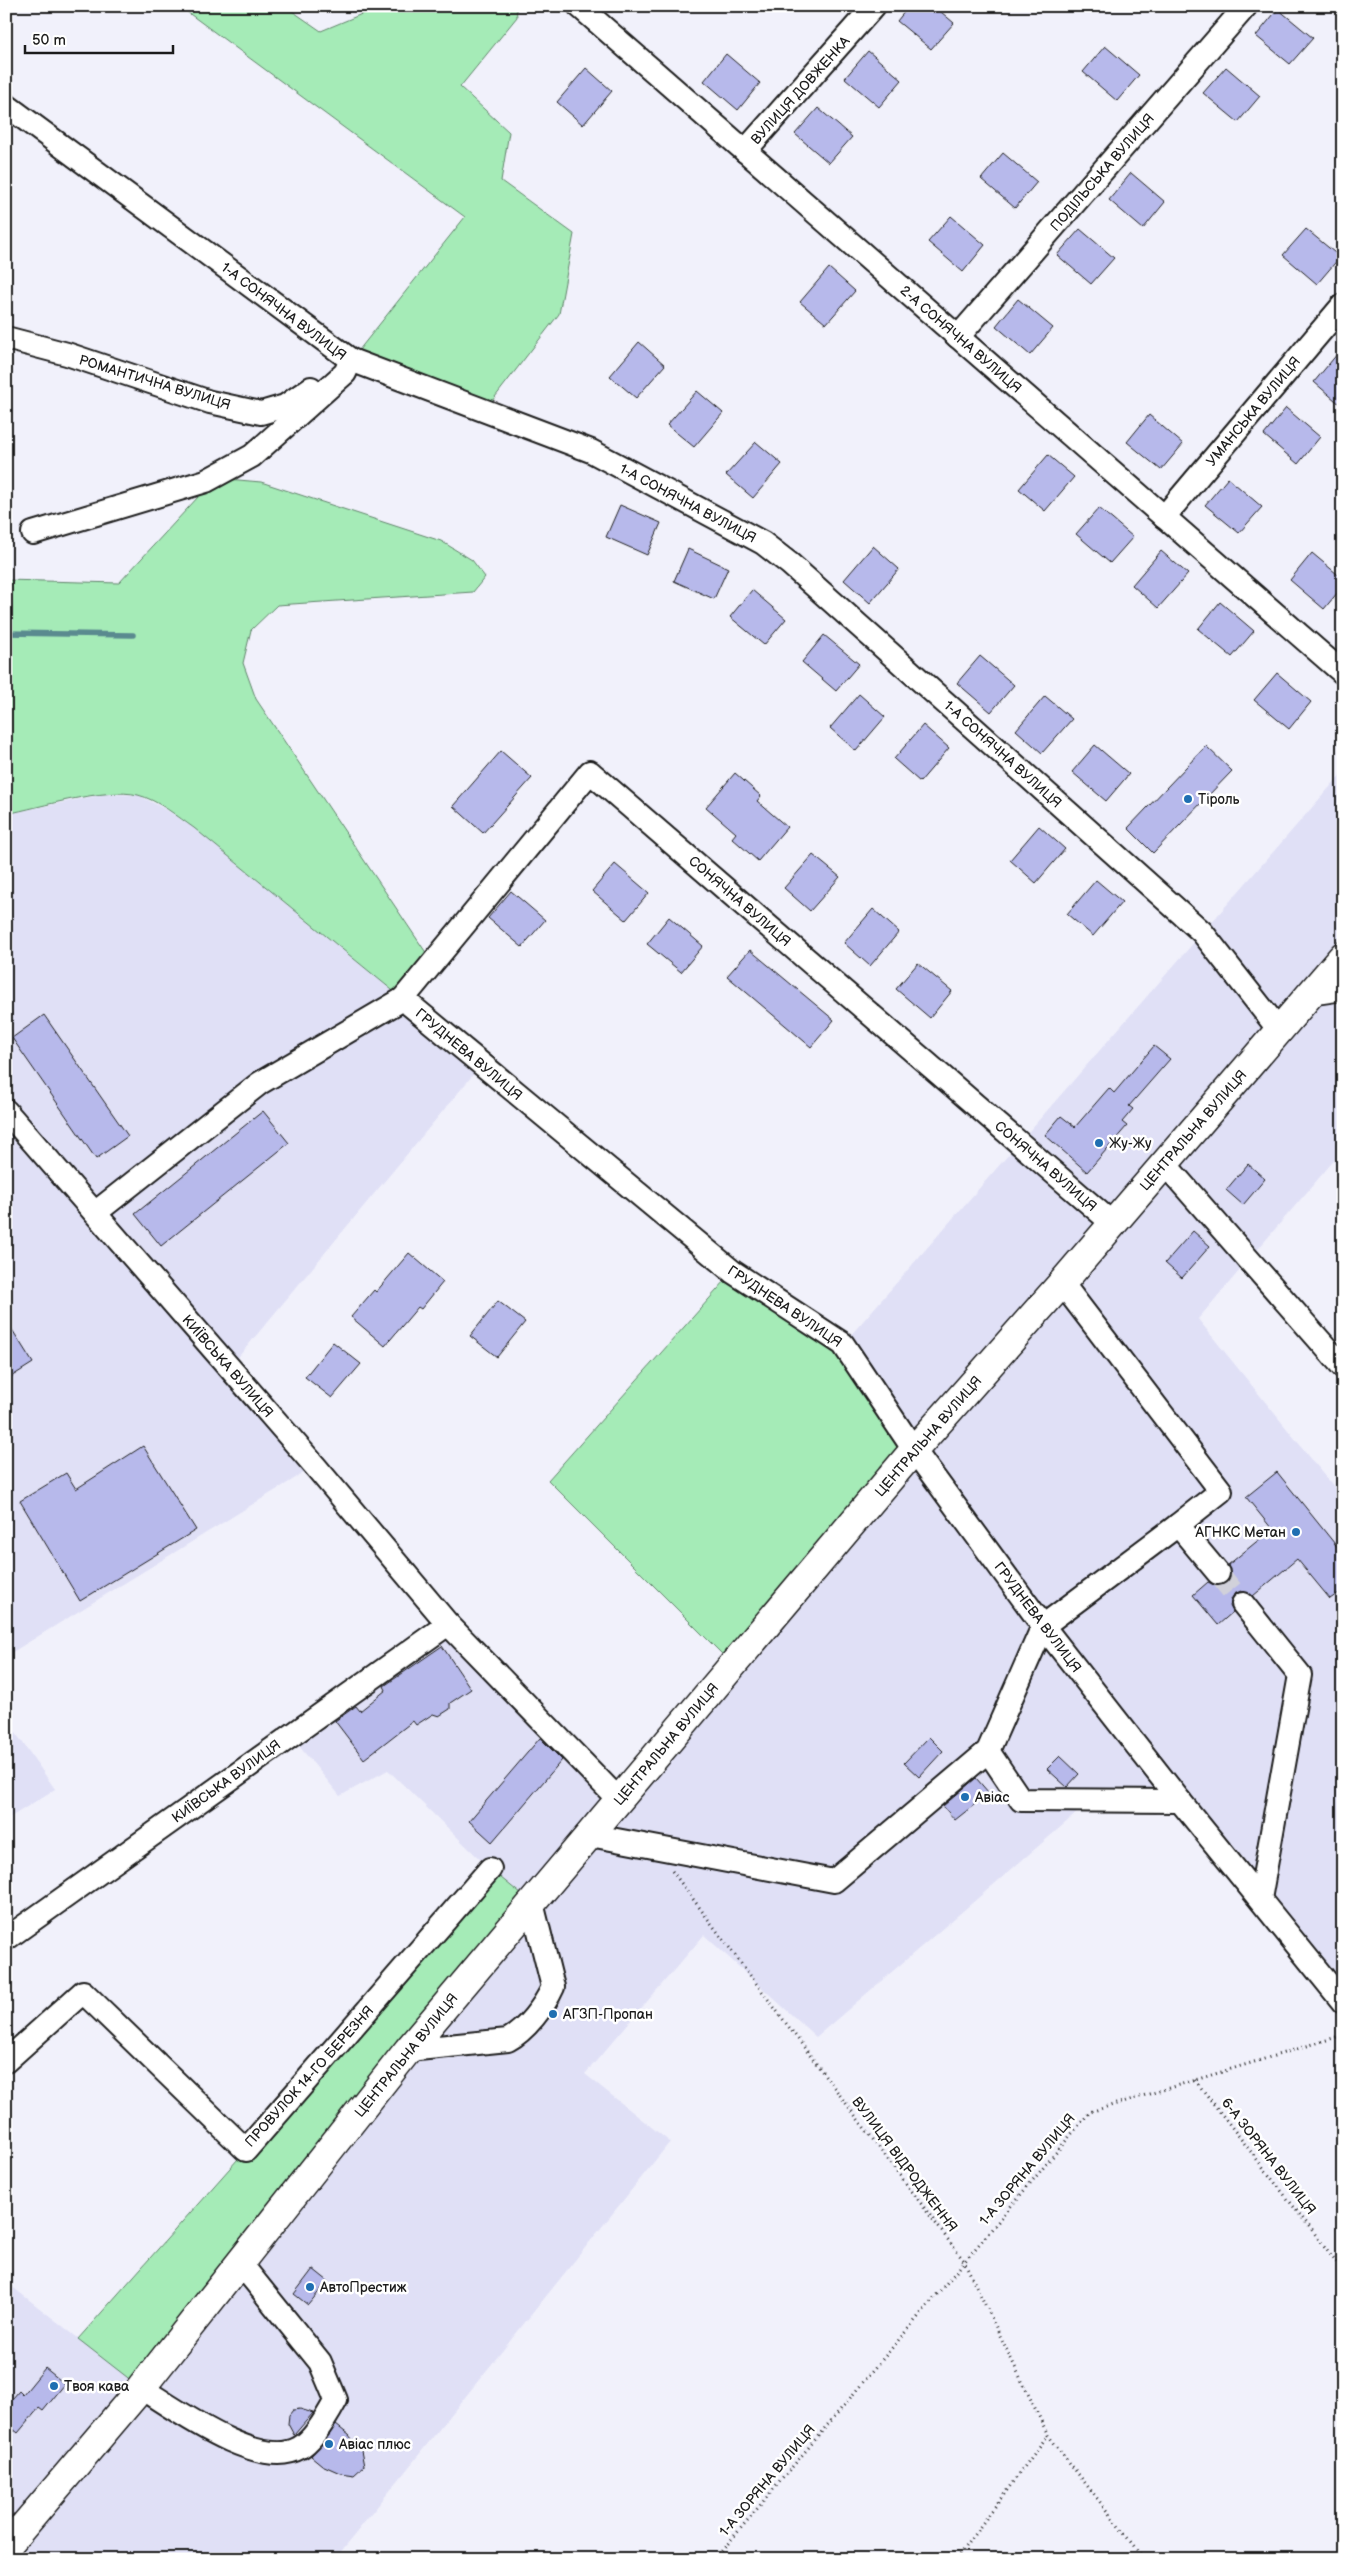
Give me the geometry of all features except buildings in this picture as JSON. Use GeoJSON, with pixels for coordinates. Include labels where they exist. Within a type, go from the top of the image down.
{"type":"FeatureCollection","features":[{"type":"Feature","properties":{"kind":"highway","name":"ЦЕНТРАЛЬНА ВУЛИЦЯ"},"geometry":{"type":"LineString","coordinates":[[6,2548],[141,2388],[241,2264],[408,2050],[914,1450],[1062,1282],[1343,956]]}},
{"type":"Feature","properties":{"kind":"street","name":"2-А СОНЯЧНА ВУЛИЦЯ"},"geometry":{"type":"LineString","coordinates":[[579,6],[1343,672]]}},
{"type":"Feature","properties":{"kind":"street","name":"ВУЛИЦЯ ДОВЖЕНКА"},"geometry":{"type":"LineString","coordinates":[[745,151],[874,6]]}},
{"type":"Feature","properties":{"kind":"street","name":"ПОДІЛЬСЬКА ВУЛИЦЯ"},"geometry":{"type":"LineString","coordinates":[[958,337],[1246,6]]}},
{"type":"Feature","properties":{"kind":"street","name":"1-А СОНЯЧНА ВУЛИЦЯ"},"geometry":{"type":"LineString","coordinates":[[6,105],[351,360],[591,450],[763,543],[790,564],[1202,932],[1279,1030]]}},
{"type":"Feature","properties":{"kind":"street","name":"УМАНСЬКА ВУЛИЦЯ"},"geometry":{"type":"LineString","coordinates":[[1164,517],[1343,305]]}},
{"type":"Feature","properties":{"kind":"street","name":"РОМАНТИЧНА ВУЛИЦЯ"},"geometry":{"type":"LineString","coordinates":[[6,338],[67,354],[210,402],[261,412],[285,406],[351,360]]}},
{"type":"Feature","properties":{"kind":"street"},"geometry":{"type":"LineString","coordinates":[[33,533],[206,481],[252,456],[345,373],[351,360]]}},
{"type":"Feature","properties":{"kind":"street","name":"СОНЯЧНА ВУЛИЦЯ"},"geometry":{"type":"LineString","coordinates":[[403,999],[590,772],[1112,1224]]}},
{"type":"Feature","properties":{"kind":"street"},"geometry":{"type":"LineString","coordinates":[[1309,994],[1343,989]]}},
{"type":"Feature","properties":{"kind":"street","name":"ГРУДНЕВА ВУЛИЦЯ"},"geometry":{"type":"LineString","coordinates":[[95,1213],[260,1082],[403,999],[733,1272],[843,1344],[914,1450],[1043,1626],[1180,1801],[1343,2002]]}},
{"type":"Feature","properties":{"kind":"street","name":"КИЇВСЬКА ВУЛИЦЯ"},"geometry":{"type":"LineString","coordinates":[[6,1111],[315,1466],[448,1624],[619,1800]]}},
{"type":"Feature","properties":{"kind":"street"},"geometry":{"type":"LineString","coordinates":[[1164,1163],[1343,1367]]}},
{"type":"Feature","properties":{"kind":"street"},"geometry":{"type":"LineString","coordinates":[[590,1835],[652,1845],[834,1881],[988,1751],[1043,1626],[1221,1491],[1062,1282]]}},
{"type":"Feature","properties":{"kind":"street"},"geometry":{"type":"LineString","coordinates":[[1178,1525],[1218,1573]]}},
{"type":"Feature","properties":{"kind":"street"},"geometry":{"type":"LineString","coordinates":[[1243,1604],[1300,1675],[1260,1899]]}},
{"type":"Feature","properties":{"kind":"street","name":"КИЇВСЬКА ВУЛИЦЯ"},"geometry":{"type":"LineString","coordinates":[[6,1939],[448,1624]]}},
{"type":"Feature","properties":{"kind":"street"},"geometry":{"type":"LineString","coordinates":[[988,1751],[1021,1800],[1180,1801]]}},
{"type":"Feature","properties":{"kind":"street","name":"ПРОВУЛОК 14-ГО БЕРЕЗНЯ"},"geometry":{"type":"LineString","coordinates":[[6,2061],[83,1992],[246,2150],[490,1869]]}},
{"type":"Feature","properties":{"kind":"street"},"geometry":{"type":"LineString","coordinates":[[408,2050],[508,2040],[518,2034],[548,1997],[553,1987],[532,1903]]}},
{"type":"Feature","properties":{"kind":"street"},"geometry":{"type":"LineString","coordinates":[[141,2388],[202,2426],[258,2451],[285,2454],[301,2448],[326,2418],[336,2400],[320,2362],[241,2264]]}},
{"type":"Feature","properties":{"kind":"path","name":"ВУЛИЦЯ ВІДРОДЖЕННЯ"},"geometry":{"type":"LineString","coordinates":[[652,1845],[964,2262],[1048,2434],[1144,2559]]}},
{"type":"Feature","properties":{"kind":"path","name":"1-А ЗОРЯНА ВУЛИЦЯ"},"geometry":{"type":"LineString","coordinates":[[715,2559],[1090,2112],[1343,2035]]}},
{"type":"Feature","properties":{"kind":"path","name":"6-А ЗОРЯНА ВУЛИЦЯ"},"geometry":{"type":"LineString","coordinates":[[1195,2080],[1343,2270]]}},
{"type":"Feature","properties":{"kind":"path"},"geometry":{"type":"LineString","coordinates":[[956,2559],[1048,2434]]}},
{"type":"Feature","properties":{"kind":"shaded area"},"geometry":{"type":"Polygon","coordinates":[[[1343,772],[1343,1150],[1198,1319],[1343,1498],[1343,2002],[1179,1801],[1092,1800],[816,2037],[704,1935],[585,2074],[670,2142],[335,2559],[6,2559],[6,2282],[141,2387],[532,1903],[490,1869],[388,1770],[340,1796],[290,1735],[448,1624],[619,1800],[914,1450],[843,1344],[1343,772]]]}},
{"type":"Feature","properties":{"kind":"shaded area"},"geometry":{"type":"Polygon","coordinates":[[[105,794],[138,795],[165,809],[194,828],[482,1064],[230,1367],[315,1466],[6,1656],[6,814],[105,794]]]}},
{"type":"Feature","properties":{"kind":"shaded area"},"geometry":{"type":"Polygon","coordinates":[[[6,1719],[55,1789],[6,1820],[6,1719]]]}},
{"type":"Feature","properties":{"kind":"green space"},"geometry":{"type":"Polygon","coordinates":[[[179,6],[285,6],[321,31],[381,6],[516,6],[517,17],[460,87],[509,132],[501,181],[574,234],[559,314],[485,410],[351,360],[465,217],[179,6]]]}},
{"type":"Feature","properties":{"kind":"green space"},"geometry":{"type":"Polygon","coordinates":[[[227,479],[261,482],[441,541],[472,560],[485,577],[473,592],[277,605],[251,630],[243,663],[256,699],[433,963],[403,999],[194,828],[168,809],[145,797],[124,793],[91,796],[6,814],[6,580],[119,583],[199,496],[227,479]]]}},
{"type":"Feature","properties":{"kind":"green space"},"geometry":{"type":"Polygon","coordinates":[[[733,1272],[843,1344],[914,1450],[733,1665],[548,1480],[733,1272]]]}},
{"type":"Feature","properties":{"kind":"green space"},"geometry":{"type":"Polygon","coordinates":[[[490,1869],[532,1903],[141,2388],[78,2339],[246,2150],[490,1869]]]}},
{"type":"Feature","properties":{"kind":"waterway"},"geometry":{"type":"LineString","coordinates":[[6,633],[133,635]]}},
{"type":"Feature","properties":{"kind":"tunnel"},"geometry":{"type":"LineString","coordinates":[[1218,1573],[1243,1604]]}},
{"type":"Feature","properties":{"kind":"place","name":"Тіроль"},"geometry":{"type":"Point","coordinates":[1188,799]}},
{"type":"Feature","properties":{"kind":"place","name":"Жу-Жу"},"geometry":{"type":"Point","coordinates":[1099,1143]}},
{"type":"Feature","properties":{"kind":"place","name":"АГНКС Метан"},"geometry":{"type":"Point","coordinates":[1296,1532]}},
{"type":"Feature","properties":{"kind":"place","name":"Авіас"},"geometry":{"type":"Point","coordinates":[965,1797]}},
{"type":"Feature","properties":{"kind":"place","name":"АГЗП-Пропан"},"geometry":{"type":"Point","coordinates":[553,2014]}},
{"type":"Feature","properties":{"kind":"place","name":"АвтоПрестиж"},"geometry":{"type":"Point","coordinates":[310,2287]}},
{"type":"Feature","properties":{"kind":"place","name":"Твоя кава"},"geometry":{"type":"Point","coordinates":[54,2386]}},
{"type":"Feature","properties":{"kind":"place","name":"Авіас плюс"},"geometry":{"type":"Point","coordinates":[329,2444]}}]}
